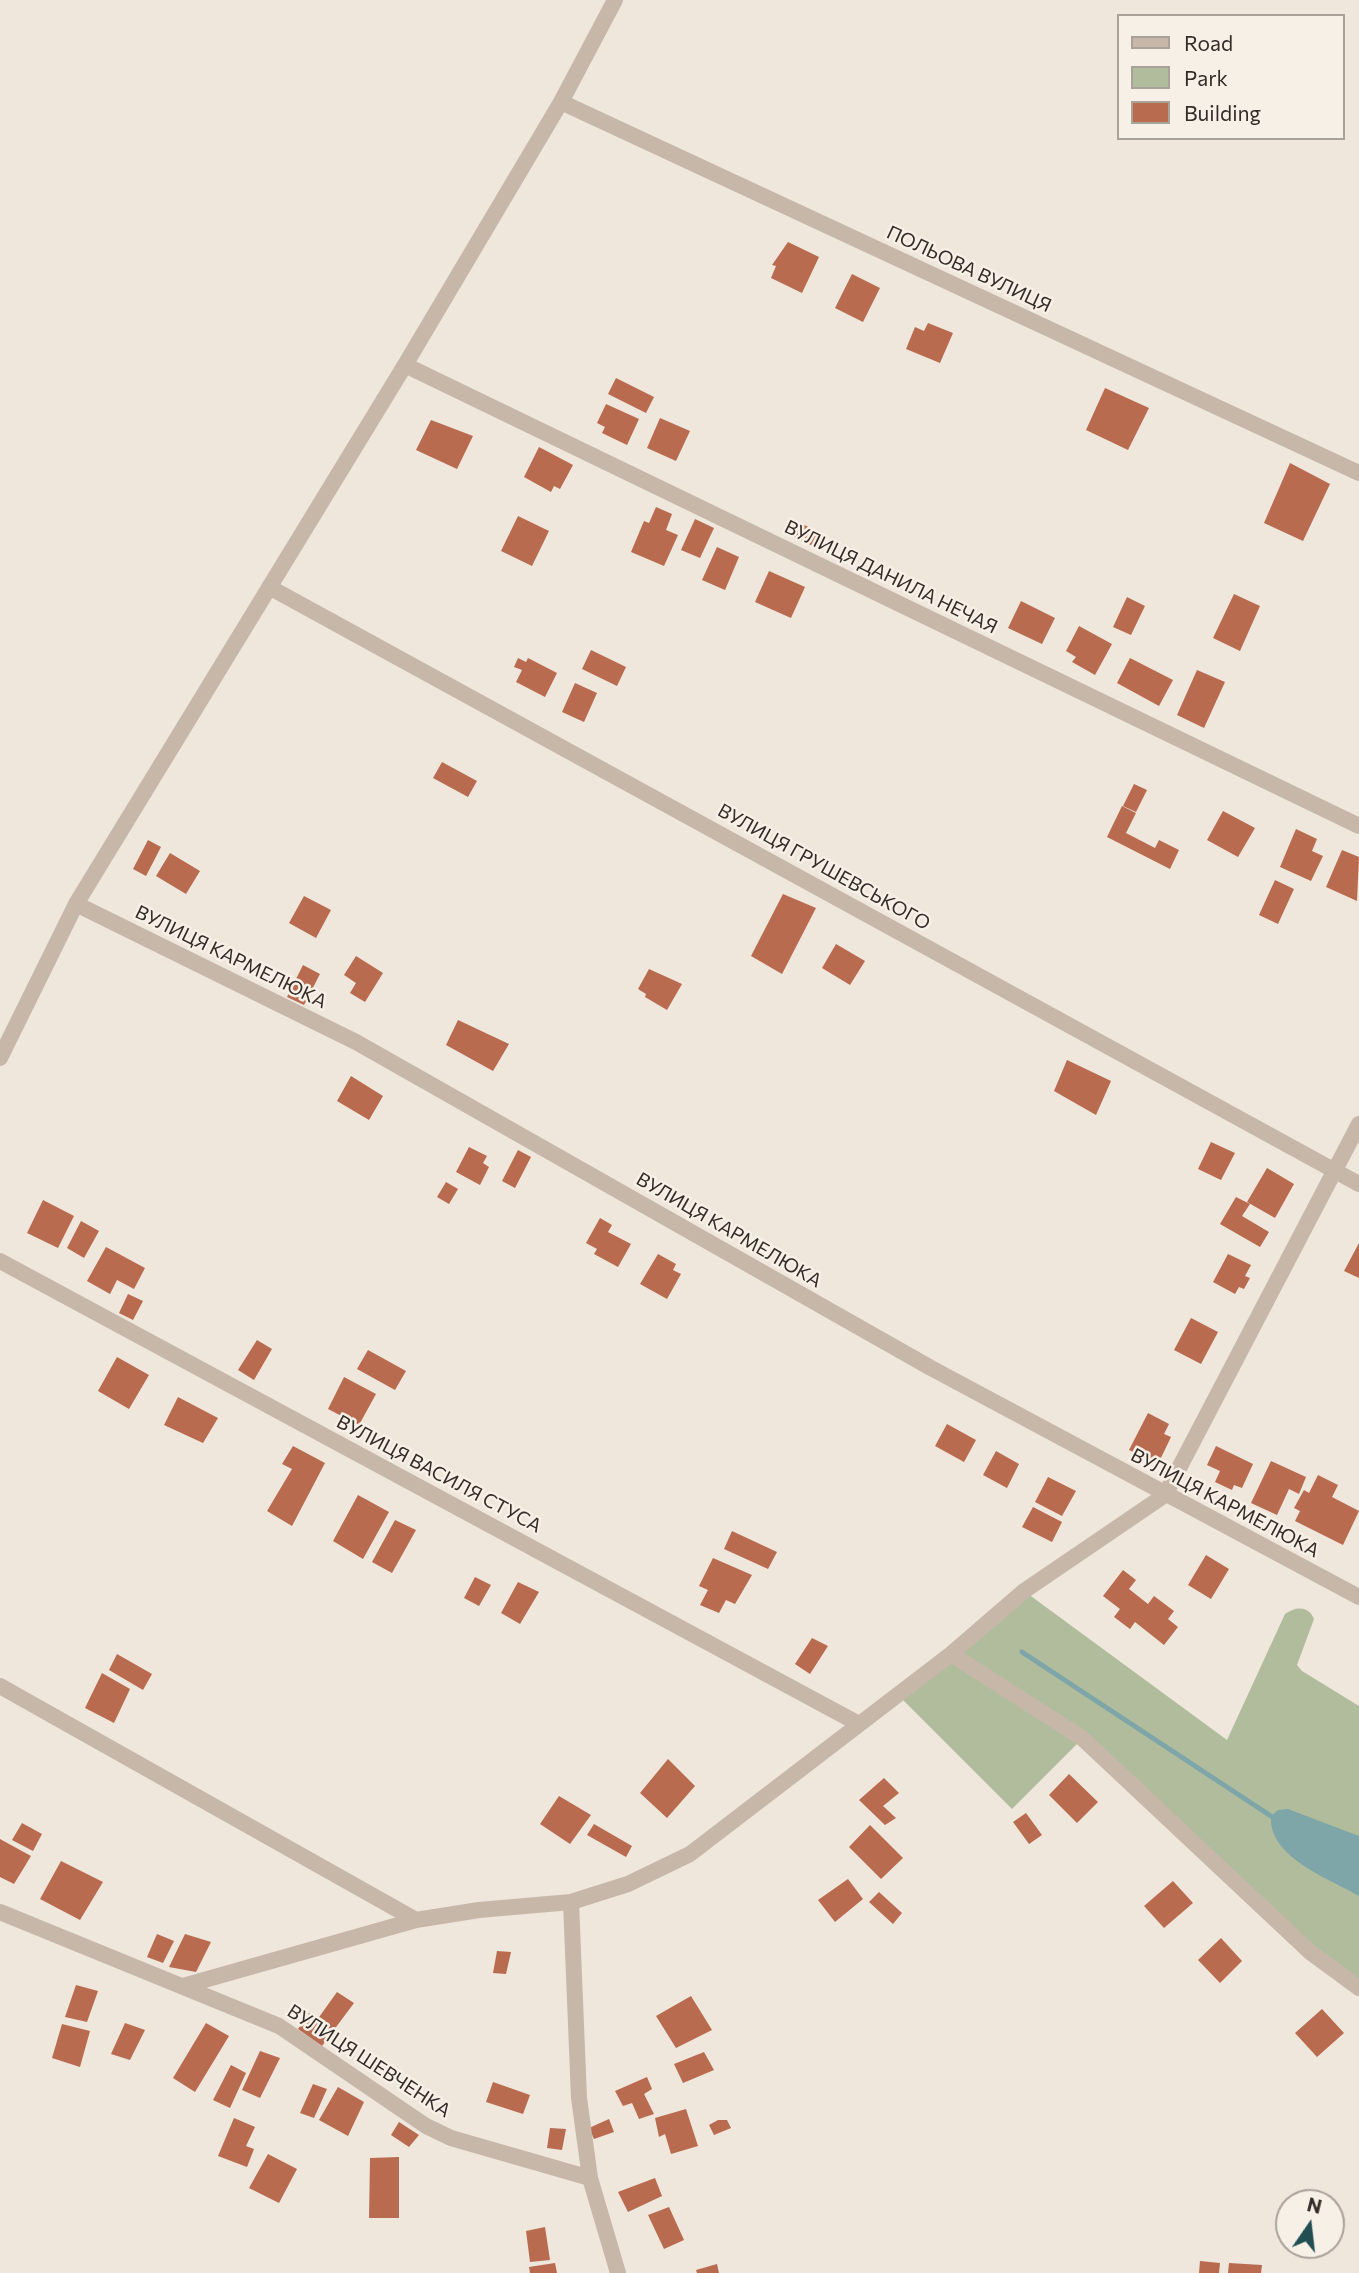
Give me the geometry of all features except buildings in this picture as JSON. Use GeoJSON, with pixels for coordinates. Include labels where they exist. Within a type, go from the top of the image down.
{"type":"FeatureCollection","features":[{"type":"Feature","properties":{"kind":"street"},"geometry":{"type":"LineString","coordinates":[[0,1058],[76,904],[405,365],[561,102],[615,0]]}},
{"type":"Feature","properties":{"kind":"street","name":"ПОЛЬОВА ВУЛИЦЯ"},"geometry":{"type":"LineString","coordinates":[[561,102],[1359,473]]}},
{"type":"Feature","properties":{"kind":"street","name":"ВУЛИЦЯ ДАНИЛА НЕЧАЯ"},"geometry":{"type":"LineString","coordinates":[[405,365],[1359,826]]}},
{"type":"Feature","properties":{"kind":"street","name":"ВУЛИЦЯ ГРУШЕВСЬКОГО"},"geometry":{"type":"LineString","coordinates":[[269,587],[1359,1184]]}},
{"type":"Feature","properties":{"kind":"street","name":"ВУЛИЦЯ КАРМЕЛЮКА"},"geometry":{"type":"LineString","coordinates":[[76,904],[356,1042],[931,1368],[1359,1597]]}},
{"type":"Feature","properties":{"kind":"street"},"geometry":{"type":"LineString","coordinates":[[183,1986],[416,1920],[468,1911],[571,1902],[628,1884],[690,1854],[951,1654],[1024,1591],[1165,1495],[1359,1124]]}},
{"type":"Feature","properties":{"kind":"street","name":"ВУЛИЦЯ ВАСИЛЯ СТУСА"},"geometry":{"type":"LineString","coordinates":[[0,1261],[859,1724]]}},
{"type":"Feature","properties":{"kind":"street"},"geometry":{"type":"LineString","coordinates":[[951,1654],[1082,1738],[1310,1952],[1359,1988]]}},
{"type":"Feature","properties":{"kind":"street"},"geometry":{"type":"LineString","coordinates":[[0,1686],[416,1920]]}},
{"type":"Feature","properties":{"kind":"street"},"geometry":{"type":"LineString","coordinates":[[571,1902],[579,2098],[590,2178],[618,2273]]}},
{"type":"Feature","properties":{"kind":"street","name":"ВУЛИЦЯ ШЕВЧЕНКА"},"geometry":{"type":"LineString","coordinates":[[0,1912],[279,2026],[426,2126],[451,2138],[590,2178]]}},
{"type":"Feature","properties":{"kind":"green space"},"geometry":{"type":"Polygon","coordinates":[[[1024,1591],[1227,1740],[1285,1614],[1302,1609],[1312,1615],[1314,1619],[1297,1665],[1302,1671],[1359,1706],[1359,1988],[1082,1739],[1012,1809],[898,1695],[1024,1591]]]}},
{"type":"Feature","properties":{"kind":"water"},"geometry":{"type":"Polygon","coordinates":[[[1288,1809],[1359,1836],[1359,1896],[1302,1865],[1279,1843],[1271,1816],[1278,1810],[1288,1809]]]}},
{"type":"Feature","properties":{"kind":"waterway"},"geometry":{"type":"LineString","coordinates":[[1022,1652],[1277,1820]]}}]}
